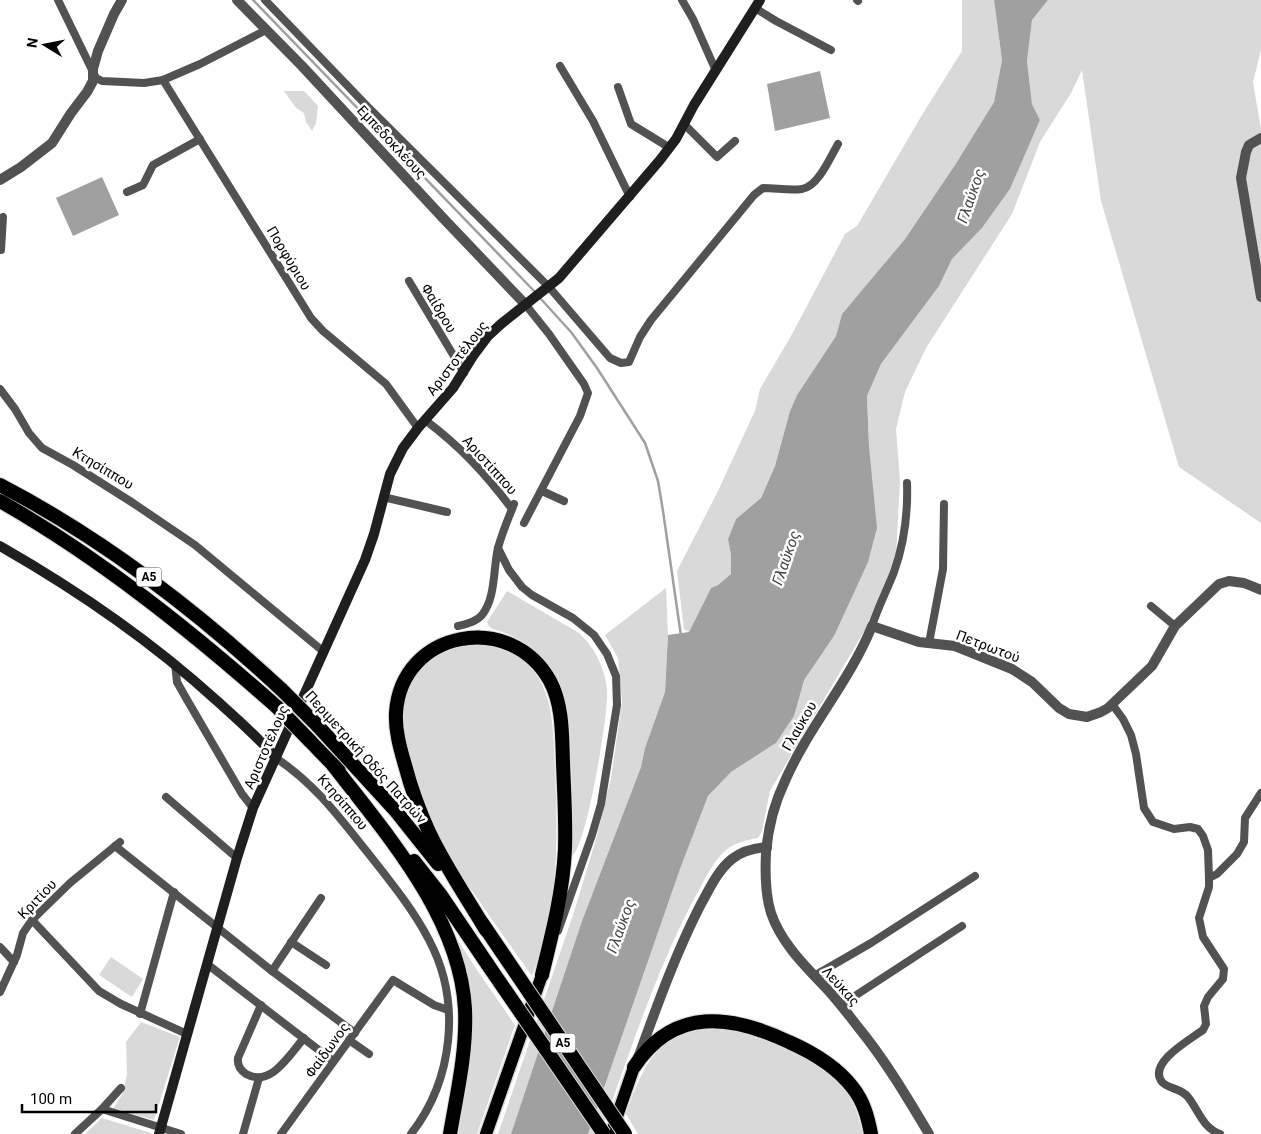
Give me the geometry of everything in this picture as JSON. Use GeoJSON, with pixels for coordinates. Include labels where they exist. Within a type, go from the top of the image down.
{"type":"FeatureCollection","features":[{"type":"Feature","properties":{"kind":"highway","name":"Περιμετρική Οδός Πατρών"},"geometry":{"type":"LineString","coordinates":[[0,484],[84,532],[153,580],[220,633],[282,690],[316,725],[395,810],[423,844],[502,951],[625,1134]]}},
{"type":"Feature","properties":{"kind":"highway","name":"Α5"},"geometry":{"type":"LineString","coordinates":[[0,501],[24,514],[142,595],[229,664],[277,707],[333,765],[382,820],[440,894],[604,1134]]}},
{"type":"Feature","properties":{"kind":"highway"},"geometry":{"type":"LineString","coordinates":[[486,930],[436,847],[423,818],[406,769],[396,719],[402,684],[421,658],[448,642],[475,637],[489,638],[508,643],[539,664],[550,682],[558,705],[561,728],[564,850],[560,890],[542,975]]}},
{"type":"Feature","properties":{"kind":"highway"},"geometry":{"type":"LineString","coordinates":[[333,765],[397,849],[422,888],[455,956],[462,982],[465,1021],[450,1134]]}},
{"type":"Feature","properties":{"kind":"highway"},"geometry":{"type":"LineString","coordinates":[[634,1067],[643,1054],[667,1034],[685,1026],[703,1021],[728,1021],[745,1024],[766,1031],[796,1045],[838,1071],[855,1090],[866,1111],[872,1134]]}},
{"type":"Feature","properties":{"kind":"main road"},"geometry":{"type":"LineString","coordinates":[[547,288],[559,278],[670,148],[758,4]]}},
{"type":"Feature","properties":{"kind":"main road","name":"Αριστοτέλους"},"geometry":{"type":"LineString","coordinates":[[160,1131],[237,858],[253,808],[365,560],[390,474],[396,460],[421,424],[464,373],[488,336],[547,288]]}},
{"type":"Feature","properties":{"kind":"main road","name":"Κτησίππου"},"geometry":{"type":"LineString","coordinates":[[0,546],[96,606],[175,663],[252,732],[276,758]]}},
{"type":"Feature","properties":{"kind":"main road"},"geometry":{"type":"LineString","coordinates":[[486,1134],[542,975]]}},
{"type":"Feature","properties":{"kind":"main road"},"geometry":{"type":"LineString","coordinates":[[611,1134],[634,1067]]}},
{"type":"Feature","properties":{"kind":"street"},"geometry":{"type":"LineString","coordinates":[[58,0],[96,78],[102,81],[144,83],[163,80],[200,64],[266,30]]}},
{"type":"Feature","properties":{"kind":"street"},"geometry":{"type":"LineString","coordinates":[[0,180],[22,167],[52,143],[70,114],[88,92],[93,81],[93,69],[98,51],[122,0]]}},
{"type":"Feature","properties":{"kind":"street","name":"Εμπεδοκλέους"},"geometry":{"type":"LineString","coordinates":[[237,0],[302,66],[443,218],[527,303]]}},
{"type":"Feature","properties":{"kind":"street"},"geometry":{"type":"LineString","coordinates":[[265,0],[547,288],[610,358],[618,362],[627,363],[631,359],[640,337],[650,320],[754,195],[763,188],[796,190],[807,188],[817,180],[838,144]]}},
{"type":"Feature","properties":{"kind":"street"},"geometry":{"type":"LineString","coordinates":[[682,0],[716,71]]}},
{"type":"Feature","properties":{"kind":"street"},"geometry":{"type":"LineString","coordinates":[[758,4],[776,21],[831,50]]}},
{"type":"Feature","properties":{"kind":"street"},"geometry":{"type":"LineString","coordinates":[[560,66],[589,113],[630,196]]}},
{"type":"Feature","properties":{"kind":"street","name":"Πορφύριου"},"geometry":{"type":"LineString","coordinates":[[163,80],[311,318],[323,331],[386,384],[421,424]]}},
{"type":"Feature","properties":{"kind":"street"},"geometry":{"type":"LineString","coordinates":[[618,87],[632,124],[670,148]]}},
{"type":"Feature","properties":{"kind":"street"},"geometry":{"type":"LineString","coordinates":[[684,124],[717,158],[735,141]]}},
{"type":"Feature","properties":{"kind":"street"},"geometry":{"type":"LineString","coordinates":[[127,192],[143,185],[153,165],[200,138]]}},
{"type":"Feature","properties":{"kind":"street"},"geometry":{"type":"LineString","coordinates":[[1261,138],[1250,145],[1246,152],[1241,178],[1261,297]]}},
{"type":"Feature","properties":{"kind":"street"},"geometry":{"type":"LineString","coordinates":[[0,219],[3,217],[1,250]]}},
{"type":"Feature","properties":{"kind":"street","name":"Φαίδρου"},"geometry":{"type":"LineString","coordinates":[[409,281],[464,373]]}},
{"type":"Feature","properties":{"kind":"street"},"geometry":{"type":"LineString","coordinates":[[524,523],[580,416],[588,393],[584,384],[527,303]]}},
{"type":"Feature","properties":{"kind":"street","name":"Κτησίππου"},"geometry":{"type":"LineString","coordinates":[[0,389],[40,446],[101,482],[188,540],[324,652]]}},
{"type":"Feature","properties":{"kind":"street","name":"Αριστίππου"},"geometry":{"type":"LineString","coordinates":[[421,424],[447,437],[469,457],[513,507],[498,548]]}},
{"type":"Feature","properties":{"kind":"street"},"geometry":{"type":"LineString","coordinates":[[872,626],[898,558],[907,512],[907,483]]}},
{"type":"Feature","properties":{"kind":"street"},"geometry":{"type":"LineString","coordinates":[[542,491],[564,501]]}},
{"type":"Feature","properties":{"kind":"street"},"geometry":{"type":"LineString","coordinates":[[383,497],[447,512]]}},
{"type":"Feature","properties":{"kind":"street"},"geometry":{"type":"LineString","coordinates":[[928,643],[943,569],[944,504]]}},
{"type":"Feature","properties":{"kind":"street"},"geometry":{"type":"LineString","coordinates":[[458,626],[474,622],[485,610],[491,593],[498,548]]}},
{"type":"Feature","properties":{"kind":"street"},"geometry":{"type":"LineString","coordinates":[[498,548],[509,570],[522,587],[594,634],[607,654],[616,676],[617,705],[601,804],[592,835],[542,975]]}},
{"type":"Feature","properties":{"kind":"street","name":"Πετρωτού"},"geometry":{"type":"LineString","coordinates":[[872,626],[914,640],[955,646],[1018,672],[1045,693],[1059,708],[1074,716],[1092,716],[1112,704],[1152,666],[1175,626],[1219,584],[1229,581],[1244,583],[1261,590]]}},
{"type":"Feature","properties":{"kind":"street"},"geometry":{"type":"LineString","coordinates":[[1151,606],[1175,626]]}},
{"type":"Feature","properties":{"kind":"street","name":"Γλαύκου"},"geometry":{"type":"LineString","coordinates":[[767,847],[768,832],[785,780],[808,736],[856,659],[872,626]]}},
{"type":"Feature","properties":{"kind":"street"},"geometry":{"type":"LineString","coordinates":[[175,663],[178,682],[186,698],[242,794],[253,808]]}},
{"type":"Feature","properties":{"kind":"street"},"geometry":{"type":"LineString","coordinates":[[1112,704],[1124,719],[1131,734],[1144,808],[1153,822],[1174,829],[1190,827],[1198,829],[1203,836],[1208,850],[1209,887],[1199,918],[1203,937],[1224,969],[1223,979],[1208,997],[1204,1006],[1206,1024],[1203,1030],[1168,1056],[1160,1065],[1159,1076],[1163,1083],[1184,1092],[1208,1128],[1220,1134]]}},
{"type":"Feature","properties":{"kind":"street","name":"Κτησίππου"},"geometry":{"type":"LineString","coordinates":[[276,758],[306,781],[326,800],[408,906],[429,940],[435,954],[444,986],[448,1010],[449,1031],[445,1061],[437,1089],[427,1110],[410,1134]]}},
{"type":"Feature","properties":{"kind":"street"},"geometry":{"type":"LineString","coordinates":[[1209,878],[1217,874],[1237,854],[1244,842],[1245,818],[1261,793]]}},
{"type":"Feature","properties":{"kind":"street"},"geometry":{"type":"LineString","coordinates":[[166,797],[237,858]]}},
{"type":"Feature","properties":{"kind":"street","name":"Κριτίου"},"geometry":{"type":"LineString","coordinates":[[0,992],[14,962],[21,936],[32,920],[70,883],[118,844],[174,892]]}},
{"type":"Feature","properties":{"kind":"street"},"geometry":{"type":"LineString","coordinates":[[634,1067],[675,960],[712,884],[723,868],[743,852],[767,847]]}},
{"type":"Feature","properties":{"kind":"street","name":"Λεύκας"},"geometry":{"type":"LineString","coordinates":[[767,847],[766,890],[771,914],[778,930],[814,976],[860,1028],[909,1098],[929,1134]]}},
{"type":"Feature","properties":{"kind":"street"},"geometry":{"type":"LineString","coordinates":[[814,976],[871,943],[975,876]]}},
{"type":"Feature","properties":{"kind":"street"},"geometry":{"type":"LineString","coordinates":[[140,1014],[174,892],[272,971],[355,1033]]}},
{"type":"Feature","properties":{"kind":"street"},"geometry":{"type":"LineString","coordinates":[[272,971],[321,898]]}},
{"type":"Feature","properties":{"kind":"street"},"geometry":{"type":"LineString","coordinates":[[32,920],[95,988],[140,1014],[187,1034]]}},
{"type":"Feature","properties":{"kind":"street"},"geometry":{"type":"LineString","coordinates":[[841,1006],[962,926]]}},
{"type":"Feature","properties":{"kind":"street"},"geometry":{"type":"LineString","coordinates":[[291,942],[326,965]]}},
{"type":"Feature","properties":{"kind":"street"},"geometry":{"type":"LineString","coordinates":[[0,947],[14,962]]}},
{"type":"Feature","properties":{"kind":"street"},"geometry":{"type":"LineString","coordinates":[[207,964],[333,1061]]}},
{"type":"Feature","properties":{"kind":"street","name":"Φαίδωνος"},"geometry":{"type":"LineString","coordinates":[[281,1134],[393,980],[434,1005],[448,1010]]}},
{"type":"Feature","properties":{"kind":"street"},"geometry":{"type":"LineString","coordinates":[[261,1005],[237,1061],[238,1066],[243,1072],[259,1078],[272,1074],[304,1038]]}},
{"type":"Feature","properties":{"kind":"street"},"geometry":{"type":"LineString","coordinates":[[350,1040],[369,1054]]}},
{"type":"Feature","properties":{"kind":"street"},"geometry":{"type":"LineString","coordinates":[[243,1134],[259,1078]]}},
{"type":"Feature","properties":{"kind":"street"},"geometry":{"type":"LineString","coordinates":[[75,1134],[121,1088]]}},
{"type":"Feature","properties":{"kind":"street"},"geometry":{"type":"LineString","coordinates":[[102,1109],[160,1131],[181,1134]]}},
{"type":"Feature","properties":{"kind":"shaded area"},"geometry":{"type":"Polygon","coordinates":[[[962,0],[994,0],[1002,60],[994,102],[955,165],[905,239],[842,314],[836,336],[797,395],[790,411],[775,466],[761,498],[736,519],[728,539],[731,555],[731,574],[718,585],[711,588],[689,632],[684,629],[677,571],[718,491],[755,411],[760,389],[791,336],[845,234],[857,226],[962,51],[962,0]]]}},
{"type":"Feature","properties":{"kind":"shaded area"},"geometry":{"type":"Polygon","coordinates":[[[1048,0],[1261,0],[1261,50],[1253,82],[1261,129],[1261,523],[1179,467],[1101,201],[1082,70],[1071,93],[1040,142],[1012,214],[926,348],[905,392],[896,429],[900,481],[896,557],[869,623],[770,791],[762,831],[758,838],[737,844],[726,850],[716,861],[704,881],[679,929],[654,987],[600,1134],[588,1134],[680,869],[708,796],[731,772],[776,743],[794,716],[803,680],[834,636],[869,447],[867,396],[881,364],[939,286],[952,259],[982,228],[1010,189],[1040,120],[1032,104],[1027,61],[1032,20],[1048,0]]]}},
{"type":"Feature","properties":{"kind":"shaded area"},"geometry":{"type":"Polygon","coordinates":[[[284,91],[304,91],[318,106],[316,123],[312,131],[306,122],[304,113],[296,108],[284,91]]]}},
{"type":"Feature","properties":{"kind":"shaded area"},"geometry":{"type":"Polygon","coordinates":[[[666,588],[668,635],[665,692],[645,748],[641,767],[582,921],[511,1134],[498,1134],[573,915],[597,836],[611,778],[622,702],[618,658],[605,635],[666,588]]]}},
{"type":"Feature","properties":{"kind":"shaded area"},"geometry":{"type":"Polygon","coordinates":[[[507,591],[579,633],[594,652],[606,682],[607,703],[596,776],[579,845],[573,855],[570,745],[565,704],[552,670],[543,658],[525,643],[488,625],[487,622],[507,591]]]}},
{"type":"Feature","properties":{"kind":"shaded area"},"geometry":{"type":"Polygon","coordinates":[[[477,644],[516,655],[529,665],[541,682],[552,718],[556,796],[555,874],[547,926],[532,976],[446,855],[427,814],[405,745],[404,707],[408,691],[416,676],[440,654],[457,647],[477,644]]]}},
{"type":"Feature","properties":{"kind":"shaded area"},"geometry":{"type":"Polygon","coordinates":[[[450,928],[515,1025],[477,1134],[458,1134],[468,1076],[472,1016],[467,972],[450,928]]]}},
{"type":"Feature","properties":{"kind":"shaded area"},"geometry":{"type":"Polygon","coordinates":[[[111,957],[143,979],[132,997],[99,975],[111,957]]]}},
{"type":"Feature","properties":{"kind":"shaded area"},"geometry":{"type":"Polygon","coordinates":[[[141,1022],[180,1037],[154,1120],[113,1109],[123,1093],[127,1074],[126,1042],[141,1022]]]}},
{"type":"Feature","properties":{"kind":"shaded area"},"geometry":{"type":"Polygon","coordinates":[[[716,1028],[768,1041],[787,1049],[820,1068],[846,1091],[857,1112],[863,1134],[638,1134],[626,1114],[639,1080],[655,1054],[679,1036],[716,1028]]]}},
{"type":"Feature","properties":{"kind":"shaded area"},"geometry":{"type":"Polygon","coordinates":[[[102,1118],[151,1133],[85,1134],[102,1118]]]}},
{"type":"Feature","properties":{"kind":"water","name":"Γλαύκος"},"geometry":{"type":"Polygon","coordinates":[[[994,0],[1048,0],[1032,20],[1027,61],[1032,104],[1040,120],[1010,189],[982,228],[952,259],[939,286],[881,364],[867,396],[869,447],[877,528],[868,562],[834,636],[804,680],[794,716],[776,743],[731,772],[708,796],[680,869],[588,1134],[511,1134],[582,921],[641,767],[645,748],[665,692],[668,635],[689,632],[711,588],[718,585],[731,574],[731,555],[728,539],[736,519],[761,498],[775,466],[790,411],[797,395],[836,336],[842,314],[905,239],[955,165],[994,102],[1002,60],[994,0]]]}},
{"type":"Feature","properties":{"kind":"water"},"geometry":{"type":"Polygon","coordinates":[[[820,71],[830,118],[775,131],[767,84],[820,71]]]}},
{"type":"Feature","properties":{"kind":"water"},"geometry":{"type":"Polygon","coordinates":[[[102,177],[119,215],[73,236],[56,198],[102,177]]]}},
{"type":"Feature","properties":{"kind":"waterway"},"geometry":{"type":"LineString","coordinates":[[253,0],[537,294]]}},
{"type":"Feature","properties":{"kind":"waterway"},"geometry":{"type":"LineString","coordinates":[[540,298],[571,332],[597,368],[645,443],[658,481],[681,636]]}}]}
